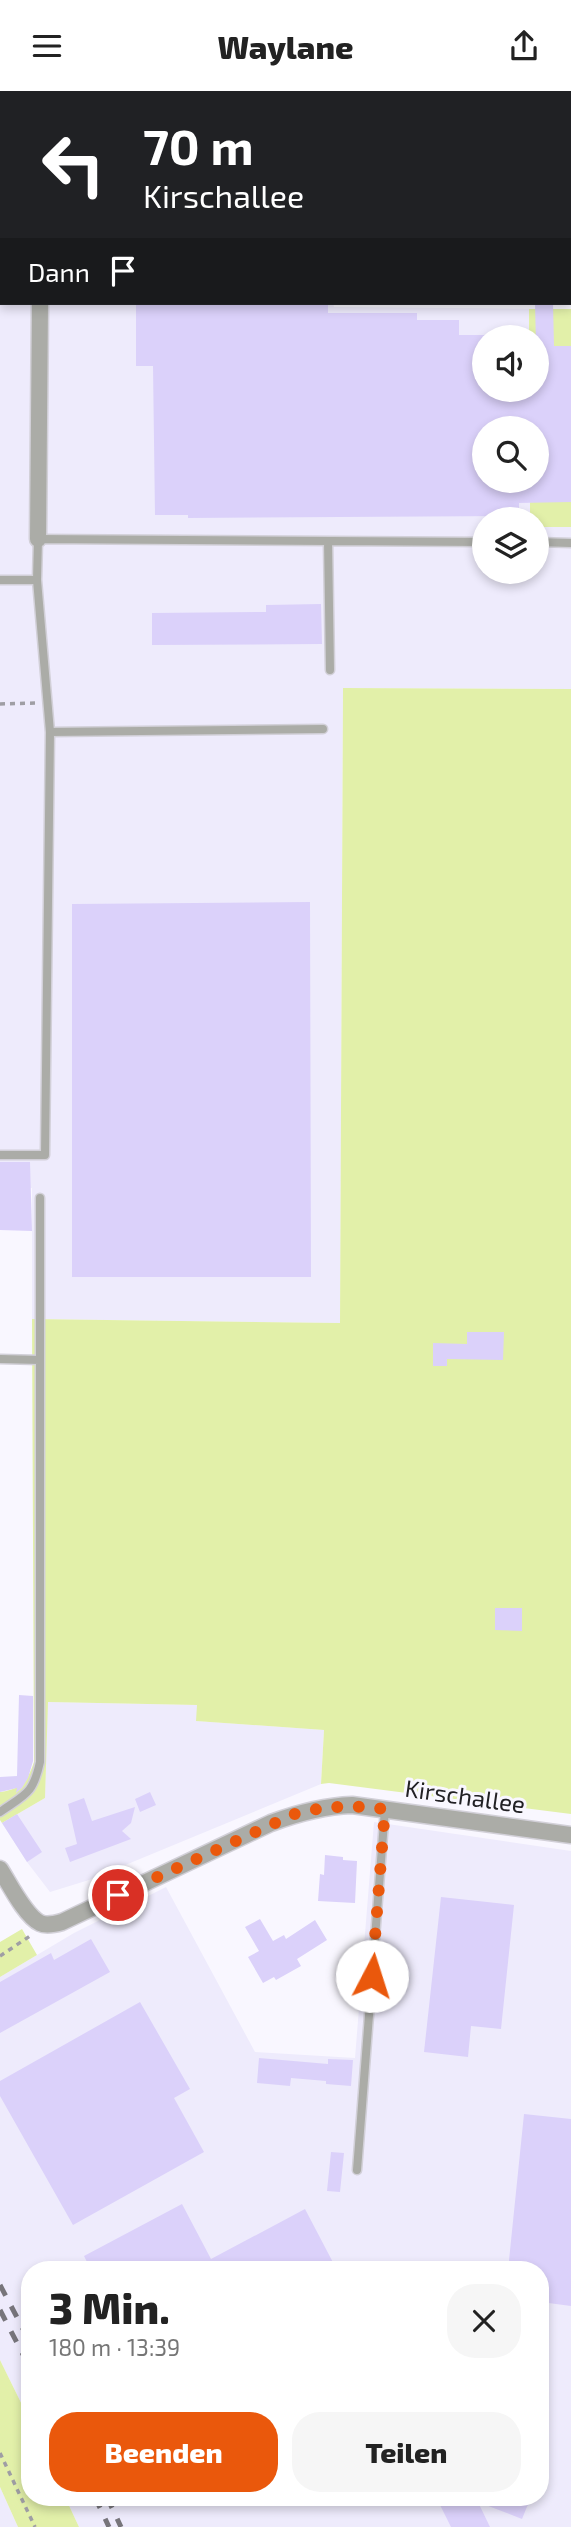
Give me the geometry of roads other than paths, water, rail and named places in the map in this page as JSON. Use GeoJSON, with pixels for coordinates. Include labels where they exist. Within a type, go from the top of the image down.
{"type":"FeatureCollection","features":[{"type":"Feature","properties":{"kind":"street"},"geometry":{"type":"LineString","coordinates":[[38,540],[40,305]]}},
{"type":"Feature","properties":{"kind":"street","name":"Kirschallee"},"geometry":{"type":"LineString","coordinates":[[0,1869],[26,1909],[41,1924],[62,1922],[260,1828],[297,1813],[328,1806],[352,1805],[571,1835]]}},
{"type":"Feature","properties":{"kind":"lane"},"geometry":{"type":"LineString","coordinates":[[0,1155],[45,1155],[50,732],[37,580],[38,540],[472,542]]}},
{"type":"Feature","properties":{"kind":"lane"},"geometry":{"type":"LineString","coordinates":[[328,541],[330,670]]}},
{"type":"Feature","properties":{"kind":"lane"},"geometry":{"type":"LineString","coordinates":[[549,542],[571,543]]}},
{"type":"Feature","properties":{"kind":"lane"},"geometry":{"type":"LineString","coordinates":[[0,580],[37,580]]}},
{"type":"Feature","properties":{"kind":"lane"},"geometry":{"type":"LineString","coordinates":[[50,732],[323,729]]}},
{"type":"Feature","properties":{"kind":"lane"},"geometry":{"type":"LineString","coordinates":[[0,1812],[29,1792],[34,1785],[40,1762],[40,1198]]}},
{"type":"Feature","properties":{"kind":"lane"},"geometry":{"type":"LineString","coordinates":[[0,1359],[40,1360]]}},
{"type":"Feature","properties":{"kind":"lane"},"geometry":{"type":"LineString","coordinates":[[357,2171],[385,1809]]}},
{"type":"Feature","properties":{"kind":"railway"},"geometry":{"type":"LineString","coordinates":[[0,2285],[21,2325]]}},
{"type":"Feature","properties":{"kind":"railway"},"geometry":{"type":"LineString","coordinates":[[0,2310],[21,2351]]}},
{"type":"Feature","properties":{"kind":"railway"},"geometry":{"type":"LineString","coordinates":[[99,2506],[109,2527]]}},
{"type":"Feature","properties":{"kind":"railway"},"geometry":{"type":"LineString","coordinates":[[111,2506],[121,2527]]}}]}
